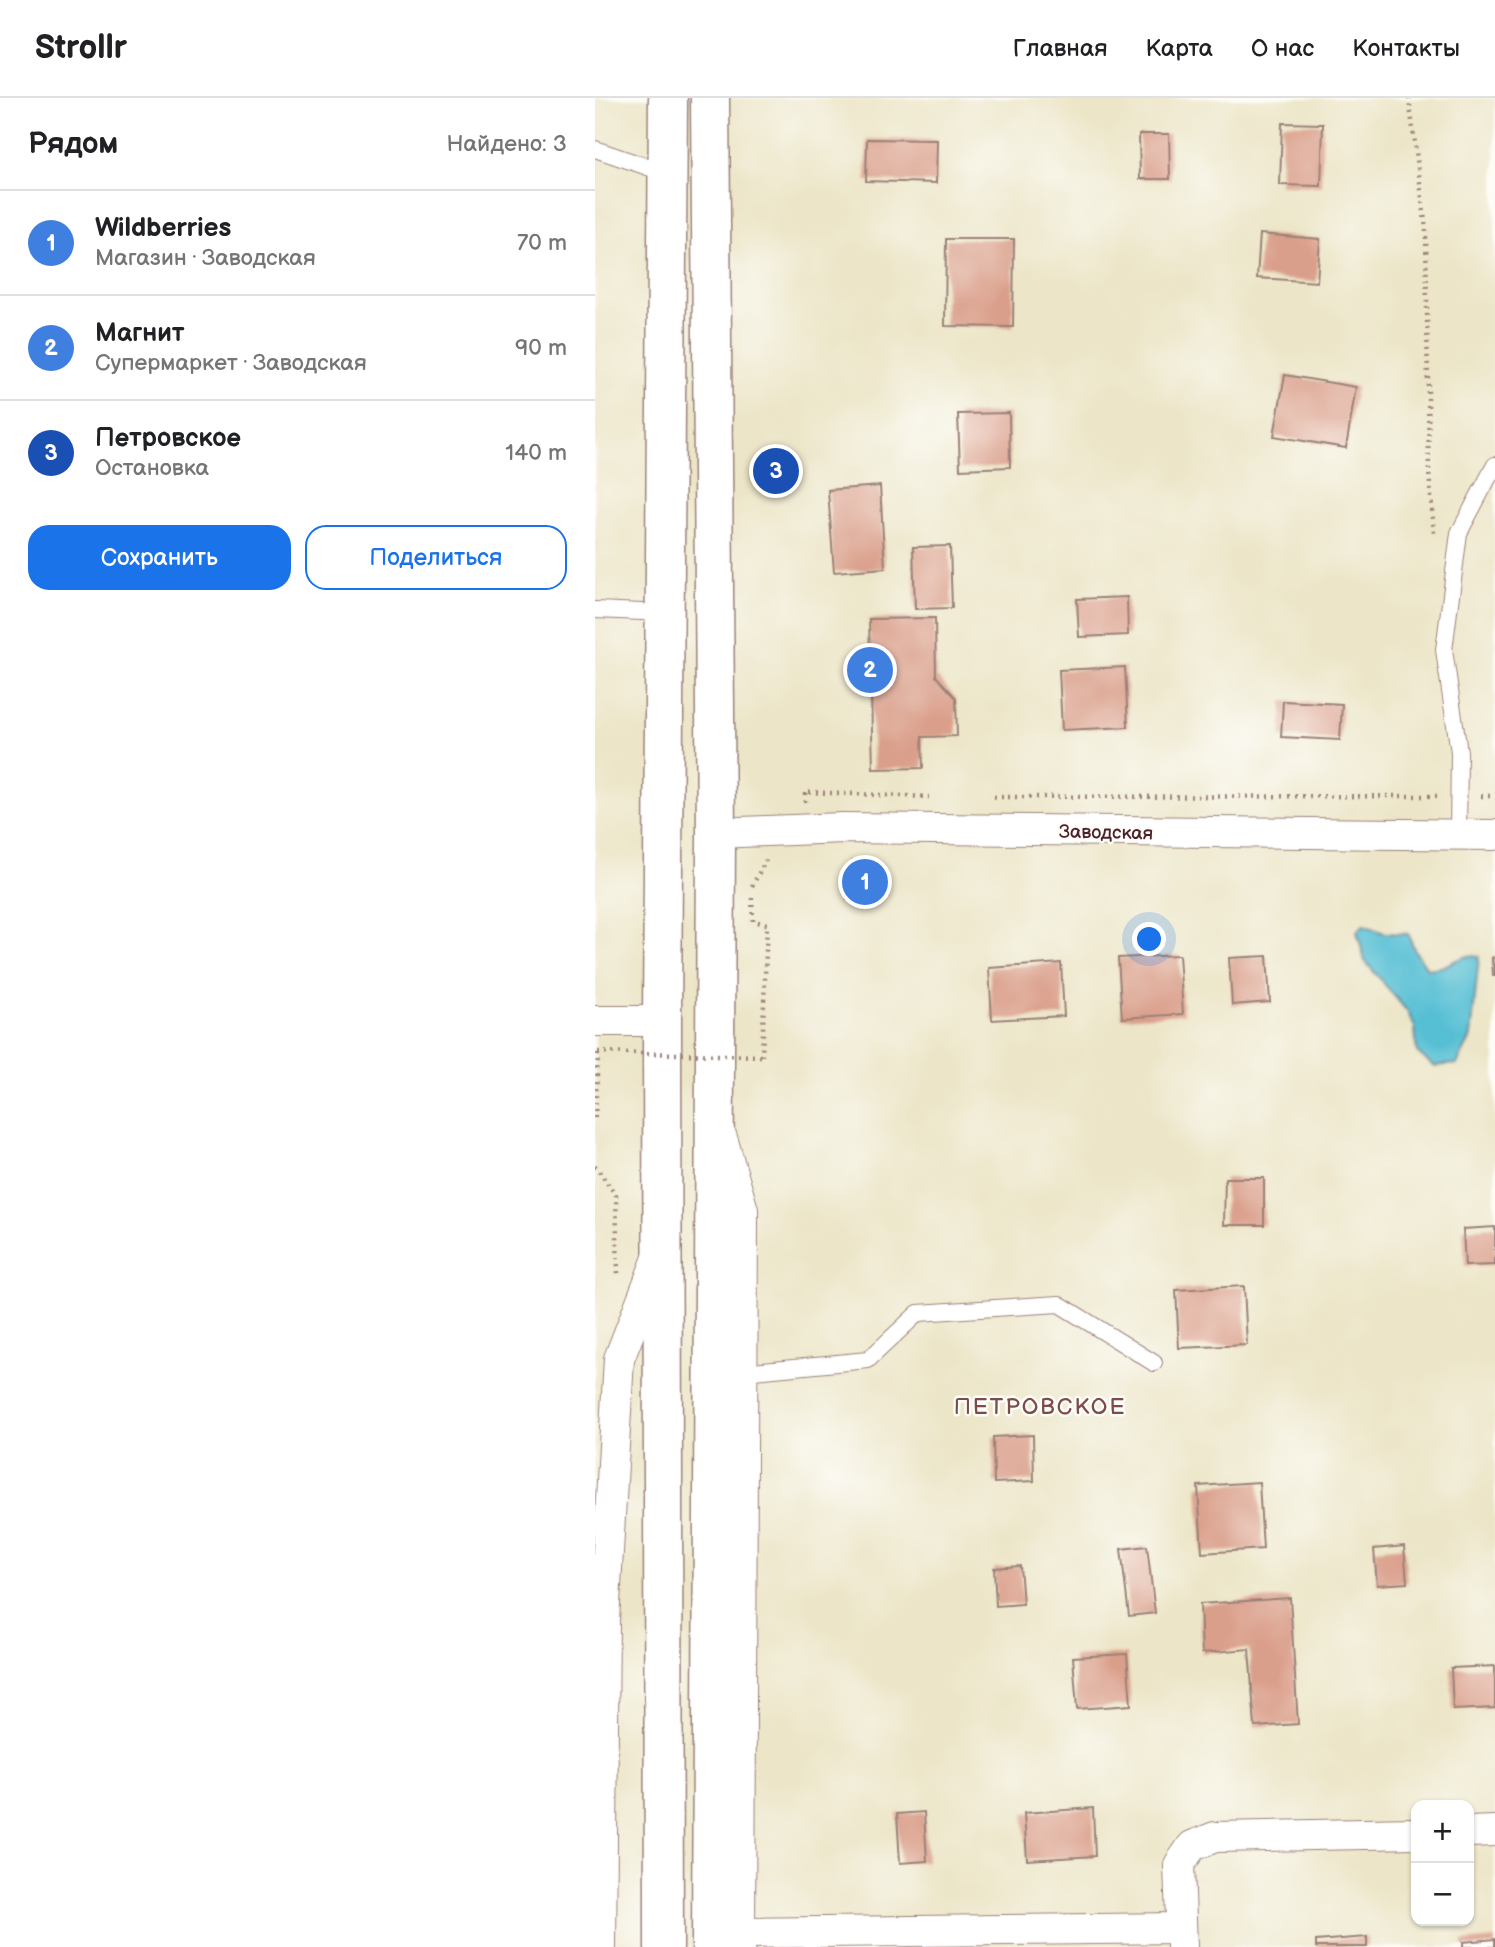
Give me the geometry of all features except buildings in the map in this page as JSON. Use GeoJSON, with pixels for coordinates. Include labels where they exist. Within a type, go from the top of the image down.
{"type":"FeatureCollection","features":[{"type":"Feature","properties":{"kind":"highway"},"geometry":{"type":"LineString","coordinates":[[664,1947],[662,1021],[670,175],[668,98]]}},
{"type":"Feature","properties":{"kind":"highway"},"geometry":{"type":"LineString","coordinates":[[710,98],[716,832],[715,1113],[730,1942]]}},
{"type":"Feature","properties":{"kind":"street","name":"Заводская"},"geometry":{"type":"LineString","coordinates":[[716,832],[806,830],[1495,835]]}},
{"type":"Feature","properties":{"kind":"street"},"geometry":{"type":"LineString","coordinates":[[595,1021],[662,1021]]}},
{"type":"Feature","properties":{"kind":"street"},"geometry":{"type":"LineString","coordinates":[[715,1113],[743,1210],[730,1942],[1181,1937],[1179,1865],[1192,1846],[1215,1837],[1411,1833]]}},
{"type":"Feature","properties":{"kind":"street"},"geometry":{"type":"LineString","coordinates":[[601,1947],[607,1358],[663,1245]]}},
{"type":"Feature","properties":{"kind":"street"},"geometry":{"type":"LineString","coordinates":[[1474,1832],[1495,1831]]}},
{"type":"Feature","properties":{"kind":"lane"},"geometry":{"type":"LineString","coordinates":[[595,149],[670,175]]}},
{"type":"Feature","properties":{"kind":"lane"},"geometry":{"type":"LineString","coordinates":[[1458,836],[1459,752],[1444,650],[1459,533],[1495,465]]}},
{"type":"Feature","properties":{"kind":"lane"},"geometry":{"type":"LineString","coordinates":[[595,611],[666,613]]}},
{"type":"Feature","properties":{"kind":"lane"},"geometry":{"type":"LineString","coordinates":[[742,1372],[868,1360],[918,1313],[1059,1304],[1154,1363]]}},
{"type":"Feature","properties":{"kind":"path"},"geometry":{"type":"LineString","coordinates":[[1409,98],[1426,229],[1429,472],[1435,540]]}},
{"type":"Feature","properties":{"kind":"path"},"geometry":{"type":"LineString","coordinates":[[806,830],[805,792],[936,797]]}},
{"type":"Feature","properties":{"kind":"path"},"geometry":{"type":"LineString","coordinates":[[991,797],[1424,796]]}},
{"type":"Feature","properties":{"kind":"path"},"geometry":{"type":"LineString","coordinates":[[595,1118],[598,1052],[762,1056],[767,924],[753,921],[752,883],[763,863],[772,854]]}},
{"type":"Feature","properties":{"kind":"path"},"geometry":{"type":"LineString","coordinates":[[595,1167],[616,1195],[618,1278]]}},
{"type":"Feature","properties":{"kind":"water"},"geometry":{"type":"Polygon","coordinates":[[[1364,925],[1384,933],[1408,934],[1415,951],[1427,968],[1441,967],[1472,955],[1479,956],[1471,1037],[1457,1064],[1433,1066],[1417,1052],[1415,1027],[1407,1011],[1365,961],[1357,931],[1364,925]]]}},
{"type":"Feature","properties":{"kind":"place","name":"Петровское"},"geometry":{"type":"Point","coordinates":[776,471]}},
{"type":"Feature","properties":{"kind":"place","name":"Магнит"},"geometry":{"type":"Point","coordinates":[870,670]}},
{"type":"Feature","properties":{"kind":"place","name":"Wildberries"},"geometry":{"type":"Point","coordinates":[865,882]}},
{"type":"Feature","properties":{"kind":"district","name":"ПЕТРОВСКОЕ"},"geometry":{"type":"Point","coordinates":[1040,1407]}}]}
